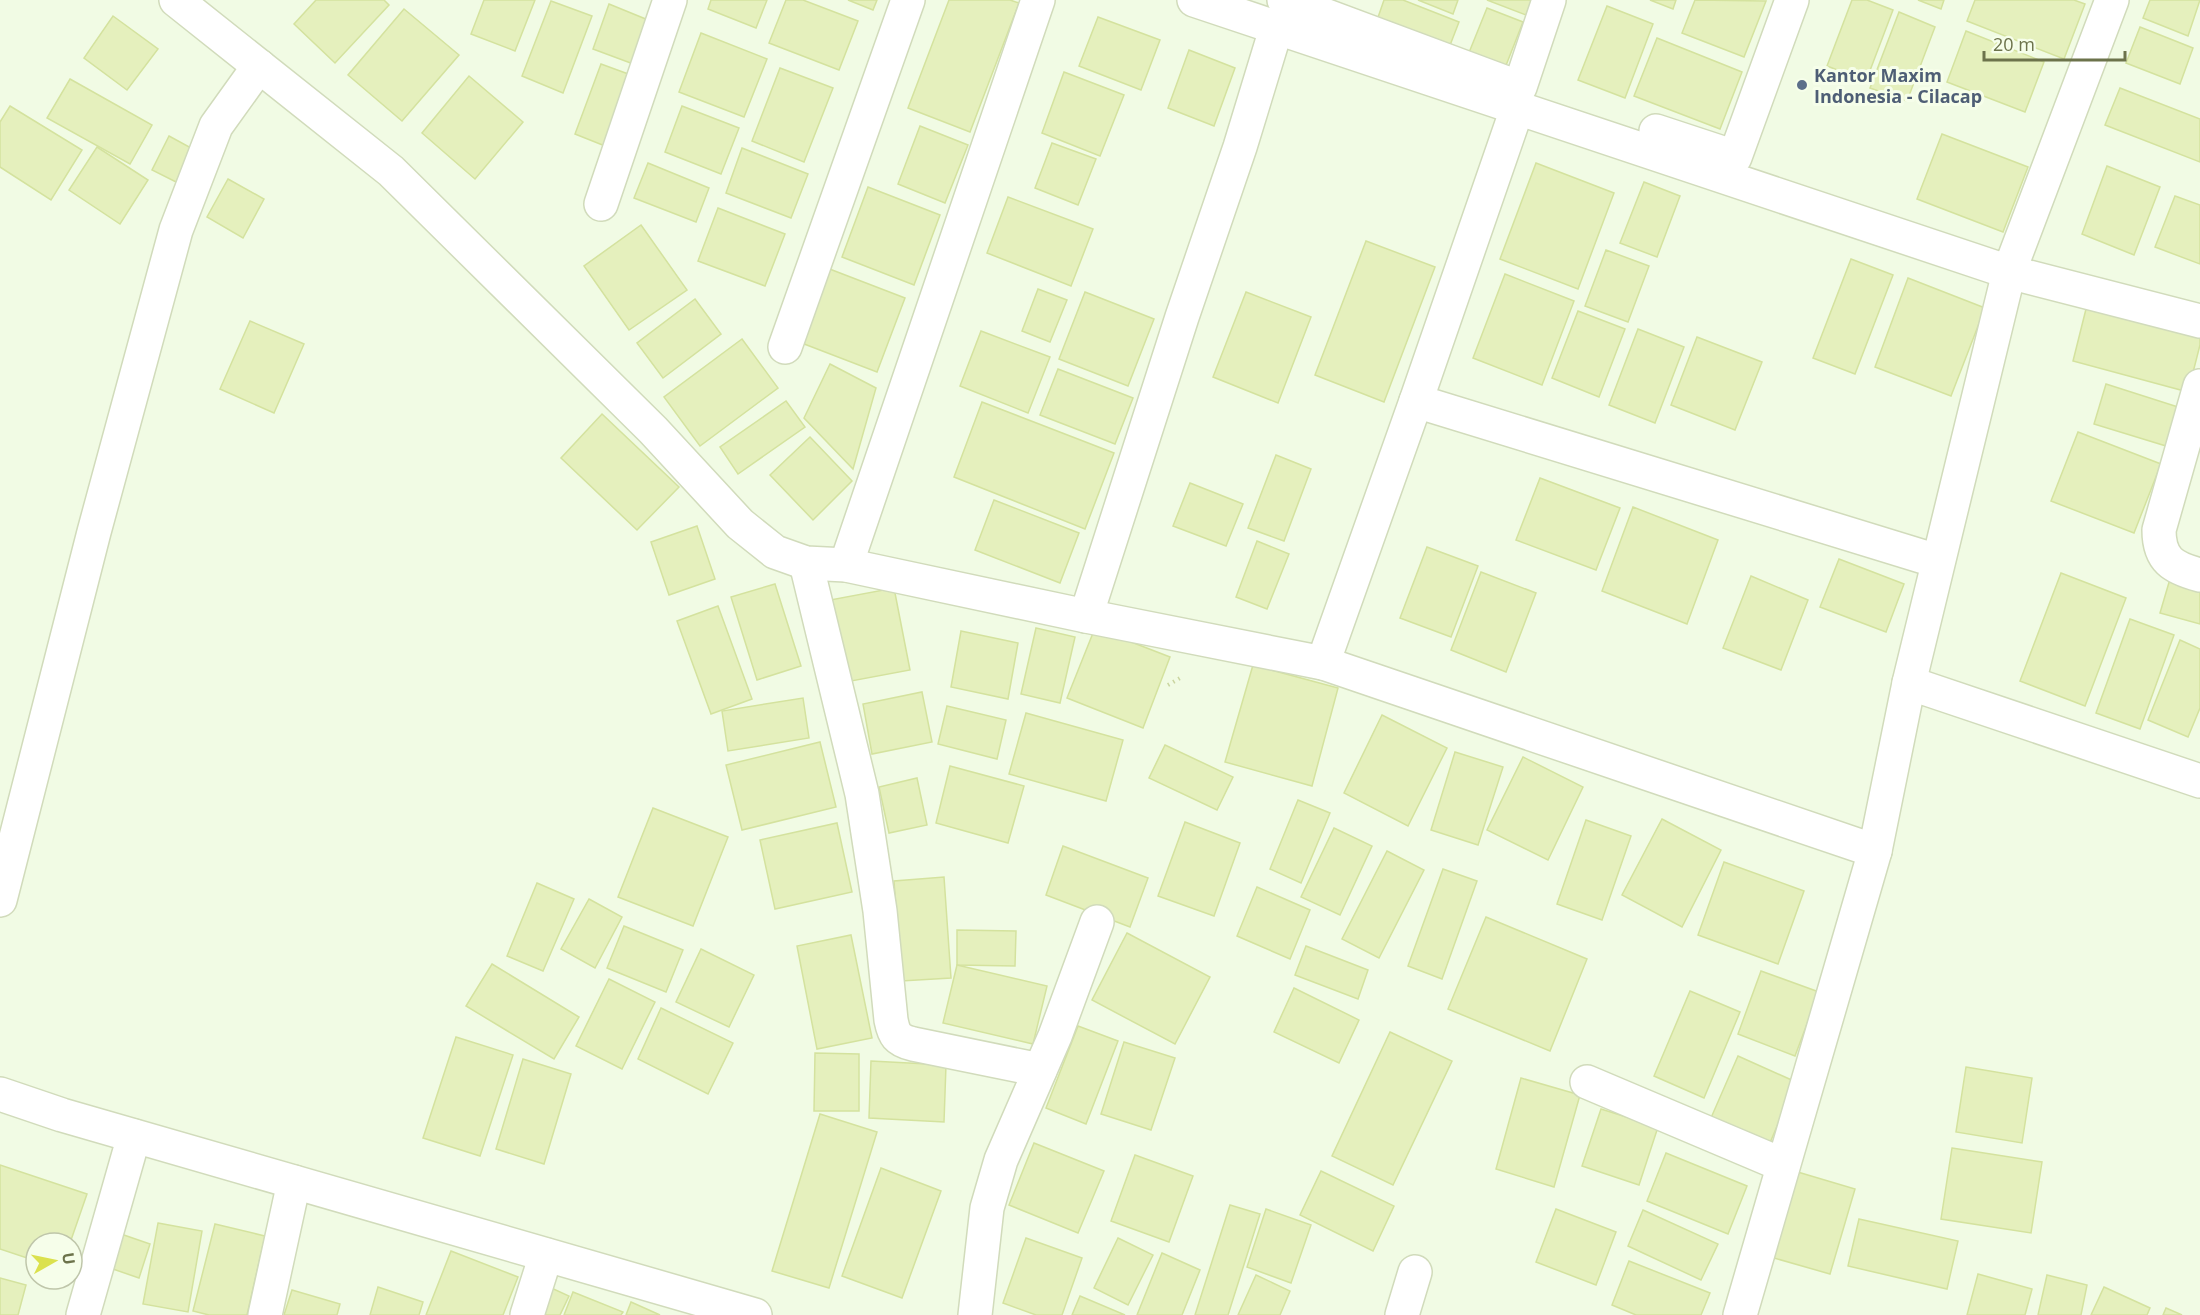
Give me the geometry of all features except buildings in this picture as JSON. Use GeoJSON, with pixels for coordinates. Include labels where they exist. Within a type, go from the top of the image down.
{"type":"FeatureCollection","features":[{"type":"Feature","properties":{"kind":"street"},"geometry":{"type":"LineString","coordinates":[[176,0],[391,171],[653,430],[740,524],[775,552],[806,563],[846,565],[1323,663],[1875,851]]}},
{"type":"Feature","properties":{"kind":"street"},"geometry":{"type":"LineString","coordinates":[[602,204],[670,0]]}},
{"type":"Feature","properties":{"kind":"street"},"geometry":{"type":"LineString","coordinates":[[785,347],[908,0]]}},
{"type":"Feature","properties":{"kind":"street"},"geometry":{"type":"LineString","coordinates":[[846,565],[1038,0]]}},
{"type":"Feature","properties":{"kind":"street"},"geometry":{"type":"LineString","coordinates":[[1194,0],[1280,15],[2009,272],[2200,321]]}},
{"type":"Feature","properties":{"kind":"street"},"geometry":{"type":"LineString","coordinates":[[1323,663],[1416,401],[1549,0]]}},
{"type":"Feature","properties":{"kind":"street"},"geometry":{"type":"LineString","coordinates":[[1280,15],[1326,8],[1518,98],[1736,157],[1792,0]]}},
{"type":"Feature","properties":{"kind":"street"},"geometry":{"type":"LineString","coordinates":[[1740,1315],[1875,851],[1909,683],[1937,561],[2009,272],[2112,0]]}},
{"type":"Feature","properties":{"kind":"street"},"geometry":{"type":"LineString","coordinates":[[1086,616],[1182,317],[1240,147],[1280,15]]}},
{"type":"Feature","properties":{"kind":"street"},"geometry":{"type":"LineString","coordinates":[[0,900],[94,532],[176,230],[216,126],[259,66]]}},
{"type":"Feature","properties":{"kind":"street"},"geometry":{"type":"LineString","coordinates":[[2200,386],[2159,530],[2159,545],[2166,559],[2181,570],[2200,575]]}},
{"type":"Feature","properties":{"kind":"street"},"geometry":{"type":"LineString","coordinates":[[1416,401],[1937,561]]}},
{"type":"Feature","properties":{"kind":"street"},"geometry":{"type":"LineString","coordinates":[[806,563],[862,794],[880,911],[891,1020],[896,1036],[901,1041],[912,1044],[1040,1070]]}},
{"type":"Feature","properties":{"kind":"street"},"geometry":{"type":"LineString","coordinates":[[1909,683],[2200,782]]}},
{"type":"Feature","properties":{"kind":"street"},"geometry":{"type":"LineString","coordinates":[[975,1315],[987,1208],[1001,1160],[1073,989],[1097,922]]}},
{"type":"Feature","properties":{"kind":"street"},"geometry":{"type":"LineString","coordinates":[[1587,1082],[1783,1165]]}},
{"type":"Feature","properties":{"kind":"street"},"geometry":{"type":"LineString","coordinates":[[0,1094],[62,1115],[755,1315]]}},
{"type":"Feature","properties":{"kind":"street"},"geometry":{"type":"LineString","coordinates":[[83,1315],[134,1136]]}},
{"type":"Feature","properties":{"kind":"street"},"geometry":{"type":"LineString","coordinates":[[265,1315],[294,1182]]}},
{"type":"Feature","properties":{"kind":"street"},"geometry":{"type":"LineString","coordinates":[[527,1315],[546,1254]]}},
{"type":"Feature","properties":{"kind":"street"},"geometry":{"type":"LineString","coordinates":[[1402,1315],[1415,1272]]}},
{"type":"Feature","properties":{"kind":"place","name":"Kantor Maxim Indonesia - Cilacap"},"geometry":{"type":"Point","coordinates":[1802,85]}}]}
